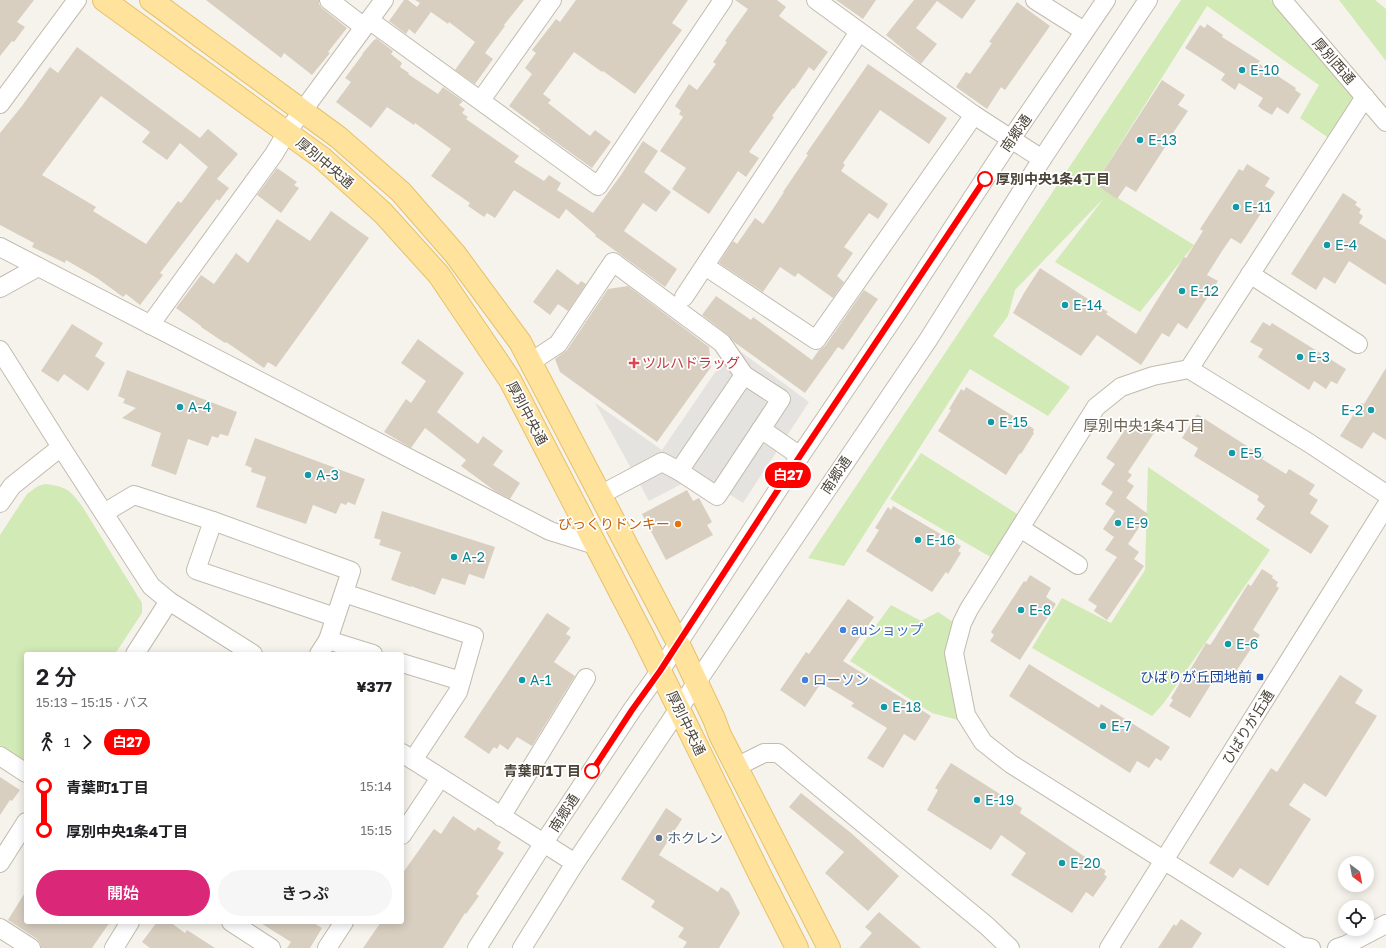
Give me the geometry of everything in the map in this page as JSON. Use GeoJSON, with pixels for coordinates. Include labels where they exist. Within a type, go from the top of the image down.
{"type":"FeatureCollection","features":[{"type":"Feature","properties":{"kind":"main road","name":"厚別中央通"},"geometry":{"type":"LineString","coordinates":[[104,0],[322,158],[383,214],[439,275],[510,380],[643,636],[756,868],[797,948]]}},
{"type":"Feature","properties":{"kind":"main road","name":"厚別中央通"},"geometry":{"type":"LineString","coordinates":[[151,0],[303,110],[338,137],[401,192],[455,254],[520,342],[678,643],[697,682],[720,736],[829,948]]}},
{"type":"Feature","properties":{"kind":"street"},"geometry":{"type":"LineString","coordinates":[[0,104],[78,0]]}},
{"type":"Feature","properties":{"kind":"street"},"geometry":{"type":"LineString","coordinates":[[329,0],[367,23],[481,100],[598,186],[723,0]]}},
{"type":"Feature","properties":{"kind":"street"},"geometry":{"type":"LineString","coordinates":[[150,325],[274,154],[287,132],[384,0]]}},
{"type":"Feature","properties":{"kind":"street"},"geometry":{"type":"LineString","coordinates":[[481,100],[552,0]]}},
{"type":"Feature","properties":{"kind":"street"},"geometry":{"type":"LineString","coordinates":[[816,0],[974,115],[1042,159]]}},
{"type":"Feature","properties":{"kind":"street"},"geometry":{"type":"LineString","coordinates":[[1035,0],[1084,32]]}},
{"type":"Feature","properties":{"kind":"street","name":"南郷通"},"geometry":{"type":"LineString","coordinates":[[477,948],[543,844],[628,716],[660,671],[800,456],[897,313],[1011,139],[1106,0]]}},
{"type":"Feature","properties":{"kind":"street","name":"南郷通"},"geometry":{"type":"LineString","coordinates":[[522,948],[575,864],[679,708],[928,340],[1042,159],[1148,0]]}},
{"type":"Feature","properties":{"kind":"street","name":"厚別西通"},"geometry":{"type":"LineString","coordinates":[[1282,0],[1386,122]]}},
{"type":"Feature","properties":{"kind":"street"},"geometry":{"type":"LineString","coordinates":[[684,297],[860,32]]}},
{"type":"Feature","properties":{"kind":"street"},"geometry":{"type":"LineString","coordinates":[[1189,369],[1365,97]]}},
{"type":"Feature","properties":{"kind":"street"},"geometry":{"type":"LineString","coordinates":[[705,266],[816,340],[974,115]]}},
{"type":"Feature","properties":{"kind":"street"},"geometry":{"type":"LineString","coordinates":[[0,247],[550,531],[595,546]]}},
{"type":"Feature","properties":{"kind":"street"},"geometry":{"type":"LineString","coordinates":[[531,362],[558,344],[613,262],[722,343],[744,374],[780,399],[717,496],[679,471],[662,462],[600,495]]}},
{"type":"Feature","properties":{"kind":"street"},"geometry":{"type":"LineString","coordinates":[[0,288],[38,267]]}},
{"type":"Feature","properties":{"kind":"street"},"geometry":{"type":"LineString","coordinates":[[1250,274],[1358,344]]}},
{"type":"Feature","properties":{"kind":"street"},"geometry":{"type":"LineString","coordinates":[[0,350],[151,586],[169,601],[250,652]]}},
{"type":"Feature","properties":{"kind":"street"},"geometry":{"type":"LineString","coordinates":[[1311,948],[1300,946],[1011,764],[983,742],[966,715],[954,653],[962,623],[969,609],[1096,407],[1121,387],[1154,376],[1189,369],[1309,443],[1386,494]]}},
{"type":"Feature","properties":{"kind":"street"},"geometry":{"type":"LineString","coordinates":[[679,471],[744,374]]}},
{"type":"Feature","properties":{"kind":"street"},"geometry":{"type":"LineString","coordinates":[[761,429],[800,456]]}},
{"type":"Feature","properties":{"kind":"street"},"geometry":{"type":"LineString","coordinates":[[0,503],[12,486],[61,447]]}},
{"type":"Feature","properties":{"kind":"street"},"geometry":{"type":"LineString","coordinates":[[104,513],[134,495],[213,521],[351,570],[335,618],[323,647],[358,652]]}},
{"type":"Feature","properties":{"kind":"street","name":"ひばりが丘通"},"geometry":{"type":"LineString","coordinates":[[1109,948],[1386,506]]}},
{"type":"Feature","properties":{"kind":"street"},"geometry":{"type":"LineString","coordinates":[[213,521],[196,570],[335,618]]}},
{"type":"Feature","properties":{"kind":"street"},"geometry":{"type":"LineString","coordinates":[[1020,528],[1078,564]]}},
{"type":"Feature","properties":{"kind":"street"},"geometry":{"type":"LineString","coordinates":[[344,593],[474,636],[458,692],[408,756],[575,864]]}},
{"type":"Feature","properties":{"kind":"street"},"geometry":{"type":"LineString","coordinates":[[136,652],[169,601]]}},
{"type":"Feature","properties":{"kind":"street"},"geometry":{"type":"LineString","coordinates":[[404,664],[461,681]]}},
{"type":"Feature","properties":{"kind":"street"},"geometry":{"type":"LineString","coordinates":[[501,817],[586,678]]}},
{"type":"Feature","properties":{"kind":"street"},"geometry":{"type":"LineString","coordinates":[[736,767],[764,753],[778,753],[987,926],[1010,948]]}},
{"type":"Feature","properties":{"kind":"street"},"geometry":{"type":"LineString","coordinates":[[0,756],[24,772]]}},
{"type":"Feature","properties":{"kind":"street"},"geometry":{"type":"LineString","coordinates":[[404,831],[440,778]]}},
{"type":"Feature","properties":{"kind":"street"},"geometry":{"type":"LineString","coordinates":[[0,863],[24,825]]}},
{"type":"Feature","properties":{"kind":"street"},"geometry":{"type":"LineString","coordinates":[[114,948],[129,924]]}},
{"type":"Feature","properties":{"kind":"street"},"geometry":{"type":"LineString","coordinates":[[234,924],[270,948]]}},
{"type":"Feature","properties":{"kind":"street"},"geometry":{"type":"LineString","coordinates":[[327,948],[343,924]]}},
{"type":"Feature","properties":{"kind":"street"},"geometry":{"type":"LineString","coordinates":[[1337,948],[1346,945],[1386,924]]}},
{"type":"Feature","properties":{"kind":"street"},"geometry":{"type":"LineString","coordinates":[[0,928],[31,948]]}},
{"type":"Feature","properties":{"kind":"green space"},"geometry":{"type":"Polygon","coordinates":[[[1181,0],[1271,0],[1357,98],[1330,139],[1300,118],[1319,85],[1207,6],[1095,184],[1194,245],[1140,312],[1055,262],[1104,198],[1015,290],[1008,316],[993,336],[1070,387],[1048,416],[970,369],[844,566],[808,558],[1181,0]]]}},
{"type":"Feature","properties":{"kind":"green space"},"geometry":{"type":"Polygon","coordinates":[[[1339,0],[1375,0],[1386,9],[1386,61],[1339,0]]]}},
{"type":"Feature","properties":{"kind":"green space"},"geometry":{"type":"Polygon","coordinates":[[[921,453],[1022,517],[994,559],[890,499],[921,453]]]}},
{"type":"Feature","properties":{"kind":"green space"},"geometry":{"type":"Polygon","coordinates":[[[1148,467],[1270,550],[1163,704],[1152,716],[1032,648],[1062,598],[1111,623],[1145,570],[1148,467]]]}},
{"type":"Feature","properties":{"kind":"green space"},"geometry":{"type":"Polygon","coordinates":[[[45,484],[58,486],[67,490],[74,496],[82,506],[142,603],[142,613],[116,652],[24,652],[24,761],[0,745],[0,535],[27,494],[38,486],[45,484]]]}},
{"type":"Feature","properties":{"kind":"green space"},"geometry":{"type":"Polygon","coordinates":[[[891,605],[921,621],[938,612],[956,624],[962,721],[932,713],[850,661],[891,605]]]}},
{"type":"Feature","properties":{"kind":"shaded area"},"geometry":{"type":"Polygon","coordinates":[[[733,346],[809,402],[743,503],[699,475],[649,501],[595,403],[662,450],[733,346]]]}},
{"type":"Feature","properties":{"kind":"building"},"geometry":{"type":"Polygon","coordinates":[[[0,0],[34,0],[17,22],[25,27],[14,42],[12,41],[0,56],[0,0]]]}},
{"type":"Feature","properties":{"kind":"building"},"geometry":{"type":"Polygon","coordinates":[[[206,0],[319,0],[319,4],[322,8],[347,28],[328,52],[330,53],[312,75],[284,53],[281,58],[206,0]]]}},
{"type":"Feature","properties":{"kind":"building"},"geometry":{"type":"Polygon","coordinates":[[[404,0],[408,0],[417,7],[420,3],[415,0],[524,0],[504,25],[505,26],[485,53],[493,59],[475,84],[455,70],[475,42],[449,22],[448,24],[431,12],[415,34],[409,29],[406,34],[389,21],[404,0]]]}},
{"type":"Feature","properties":{"kind":"building"},"geometry":{"type":"Polygon","coordinates":[[[576,0],[688,0],[672,23],[682,30],[635,94],[574,52],[543,94],[551,100],[548,103],[590,136],[595,130],[611,142],[592,168],[539,130],[540,129],[509,106],[532,74],[525,68],[536,53],[532,50],[556,19],[560,22],[576,0]]]}},
{"type":"Feature","properties":{"kind":"building"},"geometry":{"type":"Polygon","coordinates":[[[735,0],[777,0],[786,7],[779,16],[828,52],[814,71],[809,67],[794,89],[793,88],[772,116],[774,117],[749,152],[759,158],[746,177],[738,171],[709,214],[672,189],[686,168],[660,151],[683,117],[679,114],[681,111],[675,106],[689,84],[697,90],[716,64],[713,62],[727,42],[725,41],[748,9],[735,0]]]}},
{"type":"Feature","properties":{"kind":"building"},"geometry":{"type":"Polygon","coordinates":[[[836,0],[876,0],[863,19],[836,0]]]}},
{"type":"Feature","properties":{"kind":"building"},"geometry":{"type":"Polygon","coordinates":[[[914,0],[976,0],[962,19],[937,1],[916,28],[937,44],[921,64],[886,35],[914,0]]]}},
{"type":"Feature","properties":{"kind":"building"},"geometry":{"type":"Polygon","coordinates":[[[1017,2],[1050,26],[1005,90],[1001,87],[987,109],[956,87],[966,72],[970,74],[992,43],[989,42],[1017,2]]]}},
{"type":"Feature","properties":{"kind":"building","name":"E-10"},"geometry":{"type":"Polygon","coordinates":[[[1207,24],[1223,35],[1222,37],[1260,61],[1258,63],[1296,88],[1295,90],[1301,94],[1288,114],[1277,107],[1272,115],[1263,110],[1258,106],[1263,98],[1239,83],[1235,90],[1221,80],[1225,74],[1185,48],[1200,25],[1205,28],[1207,24]]]}},
{"type":"Feature","properties":{"kind":"building"},"geometry":{"type":"Polygon","coordinates":[[[376,38],[393,51],[391,54],[402,63],[400,67],[409,73],[408,74],[438,94],[443,87],[463,101],[459,105],[465,109],[462,113],[468,117],[466,119],[519,156],[514,162],[544,181],[549,175],[561,183],[557,190],[593,213],[621,175],[643,141],[658,151],[644,172],[671,192],[656,212],[643,203],[624,231],[677,269],[665,287],[595,236],[596,235],[566,209],[559,219],[514,190],[495,218],[487,213],[484,217],[468,206],[470,203],[431,176],[451,149],[415,123],[414,125],[387,107],[371,128],[336,102],[351,82],[345,78],[362,54],[376,38]]]}},
{"type":"Feature","properties":{"kind":"building"},"geometry":{"type":"Polygon","coordinates":[[[77,47],[200,138],[208,129],[238,154],[217,179],[229,188],[219,201],[217,199],[160,273],[163,275],[140,305],[126,294],[123,297],[97,278],[66,260],[65,263],[32,247],[34,243],[0,225],[0,133],[22,106],[50,67],[58,73],[77,47]],[[101,96],[42,175],[96,207],[93,211],[146,244],[178,201],[181,203],[208,167],[180,143],[167,160],[142,142],[150,132],[101,96]]]}},
{"type":"Feature","properties":{"kind":"building"},"geometry":{"type":"Polygon","coordinates":[[[868,64],[947,118],[929,144],[880,110],[843,163],[845,165],[841,171],[888,204],[878,219],[869,213],[844,247],[853,253],[837,276],[844,282],[833,298],[798,273],[795,277],[780,267],[763,292],[719,263],[733,241],[737,244],[755,218],[763,224],[808,155],[806,154],[868,64]]]}},
{"type":"Feature","properties":{"kind":"building","name":"E-13"},"geometry":{"type":"Polygon","coordinates":[[[1162,80],[1185,95],[1178,105],[1188,111],[1166,143],[1167,144],[1136,192],[1126,186],[1117,199],[1095,184],[1162,80]]]}},
{"type":"Feature","properties":{"kind":"building"},"geometry":{"type":"Polygon","coordinates":[[[1247,164],[1270,178],[1265,186],[1275,192],[1241,244],[1231,238],[1222,251],[1207,275],[1218,281],[1187,329],[1178,323],[1169,337],[1162,333],[1141,365],[1097,335],[1081,356],[1013,313],[1040,268],[1108,312],[1106,314],[1136,334],[1184,257],[1186,258],[1203,231],[1200,229],[1239,169],[1243,171],[1247,164]]]}},
{"type":"Feature","properties":{"kind":"building"},"geometry":{"type":"Polygon","coordinates":[[[277,168],[297,182],[294,185],[299,188],[281,213],[257,195],[277,168]]]}},
{"type":"Feature","properties":{"kind":"building"},"geometry":{"type":"Polygon","coordinates":[[[1343,193],[1357,202],[1355,205],[1361,209],[1359,213],[1363,216],[1359,223],[1386,240],[1386,285],[1349,261],[1335,284],[1324,277],[1316,290],[1291,274],[1343,193]]]}},
{"type":"Feature","properties":{"kind":"building"},"geometry":{"type":"Polygon","coordinates":[[[331,211],[369,238],[276,367],[268,362],[264,368],[201,327],[176,308],[201,275],[214,284],[236,253],[248,263],[277,219],[310,241],[331,211]]]}},
{"type":"Feature","properties":{"kind":"building"},"geometry":{"type":"Polygon","coordinates":[[[557,269],[578,285],[581,281],[586,284],[568,311],[558,304],[550,315],[533,302],[557,269]]]}},
{"type":"Feature","properties":{"kind":"building","name":"ツルハドラッグ"},"geometry":{"type":"Polygon","coordinates":[[[628,286],[709,347],[711,367],[657,442],[560,372],[555,359],[567,350],[608,289],[628,286]]]}},
{"type":"Feature","properties":{"kind":"building"},"geometry":{"type":"Polygon","coordinates":[[[864,290],[878,299],[843,350],[838,347],[805,393],[734,342],[728,335],[702,315],[716,296],[751,320],[753,317],[812,360],[819,350],[825,346],[864,290]]]}},
{"type":"Feature","properties":{"kind":"building","name":"E-3"},"geometry":{"type":"Polygon","coordinates":[[[1263,322],[1270,326],[1272,323],[1346,369],[1337,384],[1331,381],[1326,389],[1314,381],[1309,390],[1258,357],[1263,349],[1250,342],[1263,322]]]}},
{"type":"Feature","properties":{"kind":"building"},"geometry":{"type":"Polygon","coordinates":[[[72,324],[103,343],[95,356],[105,363],[88,391],[64,374],[58,382],[41,371],[72,324]]]}},
{"type":"Feature","properties":{"kind":"building"},"geometry":{"type":"Polygon","coordinates":[[[418,339],[464,373],[437,412],[478,444],[483,436],[503,451],[493,465],[520,483],[510,499],[495,491],[461,466],[466,460],[425,428],[411,448],[384,432],[406,399],[411,403],[426,381],[401,363],[418,339]]]}},
{"type":"Feature","properties":{"kind":"building","name":"E-2"},"geometry":{"type":"Polygon","coordinates":[[[1386,368],[1386,440],[1373,432],[1362,449],[1340,436],[1361,403],[1364,404],[1386,368]]]}},
{"type":"Feature","properties":{"kind":"building","name":"A-4"},"geometry":{"type":"Polygon","coordinates":[[[127,370],[237,412],[228,436],[220,434],[218,438],[212,436],[208,446],[188,439],[176,475],[151,466],[161,433],[122,418],[136,408],[123,403],[125,399],[118,396],[127,370]]]}},
{"type":"Feature","properties":{"kind":"building","name":"E-15"},"geometry":{"type":"Polygon","coordinates":[[[966,387],[1034,429],[1034,433],[1006,475],[938,431],[951,410],[949,409],[961,389],[964,391],[966,387]]]}},
{"type":"Feature","properties":{"kind":"building"},"geometry":{"type":"Polygon","coordinates":[[[1197,414],[1264,457],[1262,459],[1286,474],[1289,469],[1315,485],[1309,494],[1318,500],[1310,513],[1329,526],[1311,554],[1256,519],[1265,506],[1257,500],[1259,496],[1194,456],[1198,448],[1182,438],[1197,414]]]}},
{"type":"Feature","properties":{"kind":"building","name":"E-9"},"geometry":{"type":"Polygon","coordinates":[[[1143,421],[1156,430],[1128,472],[1132,475],[1127,481],[1134,486],[1126,498],[1148,514],[1128,544],[1139,552],[1134,559],[1144,566],[1107,620],[1094,611],[1097,606],[1088,600],[1117,557],[1105,550],[1114,537],[1103,529],[1115,511],[1105,504],[1113,492],[1101,484],[1115,464],[1106,458],[1130,422],[1138,427],[1143,421]]]}},
{"type":"Feature","properties":{"kind":"building","name":"A-3"},"geometry":{"type":"Polygon","coordinates":[[[255,438],[365,479],[355,505],[348,502],[346,505],[341,503],[336,514],[313,505],[306,524],[256,507],[266,477],[251,472],[252,468],[245,465],[255,438]]]}},
{"type":"Feature","properties":{"kind":"building","name":"びっくりドンキー"},"geometry":{"type":"Polygon","coordinates":[[[687,490],[693,501],[699,498],[712,522],[707,525],[713,535],[666,560],[642,514],[687,490]]]}},
{"type":"Feature","properties":{"kind":"building","name":"E-16"},"geometry":{"type":"Polygon","coordinates":[[[893,506],[961,546],[958,551],[961,553],[948,574],[946,572],[932,592],[866,551],[879,530],[875,528],[888,507],[891,510],[893,506]]]}},
{"type":"Feature","properties":{"kind":"building","name":"A-2"},"geometry":{"type":"Polygon","coordinates":[[[382,511],[495,547],[484,579],[469,574],[465,585],[442,578],[435,595],[391,580],[401,552],[379,545],[381,540],[374,538],[382,511]]]}},
{"type":"Feature","properties":{"kind":"building","name":"E-6"},"geometry":{"type":"Polygon","coordinates":[[[1262,569],[1273,576],[1272,578],[1278,582],[1276,586],[1279,588],[1253,630],[1260,635],[1229,682],[1220,676],[1215,683],[1213,681],[1190,718],[1169,706],[1173,700],[1171,698],[1185,674],[1187,675],[1206,643],[1210,645],[1248,584],[1251,586],[1262,569]]]}},
{"type":"Feature","properties":{"kind":"building","name":"E-8"},"geometry":{"type":"Polygon","coordinates":[[[1030,575],[1051,588],[1046,597],[1056,604],[1020,660],[990,641],[994,635],[991,632],[1024,581],[1026,582],[1030,575]]]}},
{"type":"Feature","properties":{"kind":"building"},"geometry":{"type":"Polygon","coordinates":[[[848,599],[874,617],[843,661],[931,716],[915,741],[904,734],[883,768],[867,758],[887,728],[851,706],[854,703],[821,683],[805,707],[780,690],[806,652],[809,654],[848,599]]]}},
{"type":"Feature","properties":{"kind":"building","name":"A-1"},"geometry":{"type":"Polygon","coordinates":[[[547,613],[570,628],[566,634],[571,637],[554,662],[575,676],[532,746],[517,737],[508,750],[500,744],[497,749],[494,747],[489,754],[464,737],[547,613]]]}},
{"type":"Feature","properties":{"kind":"building"},"geometry":{"type":"Polygon","coordinates":[[[1029,664],[1099,708],[1101,704],[1170,747],[1161,761],[1156,758],[1149,768],[1137,761],[1130,773],[1009,696],[1029,664]]]}},
{"type":"Feature","properties":{"kind":"building"},"geometry":{"type":"Polygon","coordinates":[[[1340,675],[1363,690],[1355,703],[1377,716],[1326,797],[1304,783],[1289,805],[1311,819],[1268,886],[1240,868],[1233,878],[1209,863],[1271,768],[1277,772],[1340,675]]]}},
{"type":"Feature","properties":{"kind":"building"},"geometry":{"type":"Polygon","coordinates":[[[951,763],[1022,808],[1020,813],[1106,871],[1104,874],[1107,877],[1093,897],[1086,892],[1072,913],[1011,875],[1026,853],[1001,835],[991,850],[927,810],[938,790],[935,788],[951,763]]]}},
{"type":"Feature","properties":{"kind":"building"},"geometry":{"type":"Polygon","coordinates":[[[0,777],[20,790],[12,801],[10,800],[0,815],[0,777]]]}},
{"type":"Feature","properties":{"kind":"building"},"geometry":{"type":"Polygon","coordinates":[[[801,793],[851,833],[899,876],[868,911],[825,873],[844,852],[789,807],[801,793]]]}},
{"type":"Feature","properties":{"kind":"building"},"geometry":{"type":"Polygon","coordinates":[[[666,808],[682,819],[659,855],[718,892],[721,887],[729,892],[740,913],[719,948],[683,948],[687,942],[678,937],[684,928],[651,907],[655,901],[621,879],[666,808]]]}},
{"type":"Feature","properties":{"kind":"building"},"geometry":{"type":"Polygon","coordinates":[[[453,816],[475,831],[478,827],[501,842],[497,849],[504,853],[476,894],[479,896],[466,914],[465,913],[443,948],[363,948],[380,924],[404,924],[404,871],[434,829],[441,834],[453,816]]]}},
{"type":"Feature","properties":{"kind":"building"},"geometry":{"type":"Polygon","coordinates":[[[24,894],[24,924],[109,924],[92,948],[41,948],[37,939],[8,920],[24,894]]]}},
{"type":"Feature","properties":{"kind":"building"},"geometry":{"type":"Polygon","coordinates":[[[879,912],[921,948],[859,948],[872,933],[865,927],[879,912]]]}},
{"type":"Feature","properties":{"kind":"building"},"geometry":{"type":"Polygon","coordinates":[[[1181,919],[1202,933],[1192,948],[1158,948],[1174,924],[1176,926],[1181,919]]]}},
{"type":"Feature","properties":{"kind":"building"},"geometry":{"type":"Polygon","coordinates":[[[156,924],[173,924],[185,933],[187,930],[215,948],[150,948],[142,942],[156,924]]]}},
{"type":"Feature","properties":{"kind":"building"},"geometry":{"type":"Polygon","coordinates":[[[262,924],[315,924],[322,928],[310,948],[287,948],[291,942],[262,924]]]}},
{"type":"Feature","properties":{"kind":"bus line","name":"白27"},"geometry":{"type":"LineString","coordinates":[[592,771],[632,710],[660,671],[800,456],[897,313],[985,179]]}},
{"type":"Feature","properties":{"kind":"place","name":"E-10"},"geometry":{"type":"Point","coordinates":[1242,70]}},
{"type":"Feature","properties":{"kind":"place","name":"E-13"},"geometry":{"type":"Point","coordinates":[1140,140]}},
{"type":"Feature","properties":{"kind":"place","name":"厚別中央1条4丁目"},"geometry":{"type":"Point","coordinates":[985,179]}},
{"type":"Feature","properties":{"kind":"place","name":"E-11"},"geometry":{"type":"Point","coordinates":[1236,207]}},
{"type":"Feature","properties":{"kind":"place","name":"E-4"},"geometry":{"type":"Point","coordinates":[1327,245]}},
{"type":"Feature","properties":{"kind":"place","name":"E-12"},"geometry":{"type":"Point","coordinates":[1182,291]}},
{"type":"Feature","properties":{"kind":"place","name":"E-14"},"geometry":{"type":"Point","coordinates":[1065,305]}},
{"type":"Feature","properties":{"kind":"place","name":"E-3"},"geometry":{"type":"Point","coordinates":[1300,357]}},
{"type":"Feature","properties":{"kind":"place","name":"ツルハドラッグ"},"geometry":{"type":"Point","coordinates":[634,363]}},
{"type":"Feature","properties":{"kind":"place","name":"A-4"},"geometry":{"type":"Point","coordinates":[180,407]}},
{"type":"Feature","properties":{"kind":"place","name":"E-2"},"geometry":{"type":"Point","coordinates":[1371,410]}},
{"type":"Feature","properties":{"kind":"place","name":"E-15"},"geometry":{"type":"Point","coordinates":[991,422]}},
{"type":"Feature","properties":{"kind":"place","name":"E-5"},"geometry":{"type":"Point","coordinates":[1232,453]}},
{"type":"Feature","properties":{"kind":"place","name":"A-3"},"geometry":{"type":"Point","coordinates":[308,475]}},
{"type":"Feature","properties":{"kind":"place","name":"E-9"},"geometry":{"type":"Point","coordinates":[1118,523]}},
{"type":"Feature","properties":{"kind":"place","name":"びっくりドンキー"},"geometry":{"type":"Point","coordinates":[678,524]}},
{"type":"Feature","properties":{"kind":"place","name":"E-16"},"geometry":{"type":"Point","coordinates":[918,540]}},
{"type":"Feature","properties":{"kind":"place","name":"A-2"},"geometry":{"type":"Point","coordinates":[454,557]}},
{"type":"Feature","properties":{"kind":"place","name":"E-8"},"geometry":{"type":"Point","coordinates":[1021,610]}},
{"type":"Feature","properties":{"kind":"place","name":"auショップ"},"geometry":{"type":"Point","coordinates":[843,630]}},
{"type":"Feature","properties":{"kind":"place","name":"E-6"},"geometry":{"type":"Point","coordinates":[1228,644]}},
{"type":"Feature","properties":{"kind":"place","name":"ひばりが丘団地前"},"geometry":{"type":"Point","coordinates":[1260,677]}},
{"type":"Feature","properties":{"kind":"place","name":"A-1"},"geometry":{"type":"Point","coordinates":[522,680]}},
{"type":"Feature","properties":{"kind":"place","name":"ローソン"},"geometry":{"type":"Point","coordinates":[805,680]}},
{"type":"Feature","properties":{"kind":"place","name":"E-18"},"geometry":{"type":"Point","coordinates":[884,707]}},
{"type":"Feature","properties":{"kind":"place","name":"E-7"},"geometry":{"type":"Point","coordinates":[1103,726]}},
{"type":"Feature","properties":{"kind":"place","name":"青葉町1丁目"},"geometry":{"type":"Point","coordinates":[592,771]}},
{"type":"Feature","properties":{"kind":"place","name":"E-19"},"geometry":{"type":"Point","coordinates":[977,800]}},
{"type":"Feature","properties":{"kind":"place","name":"ホクレン"},"geometry":{"type":"Point","coordinates":[659,838]}},
{"type":"Feature","properties":{"kind":"place","name":"E-20"},"geometry":{"type":"Point","coordinates":[1062,863]}},
{"type":"Feature","properties":{"kind":"district","name":"厚別中央1条4丁目"},"geometry":{"type":"Point","coordinates":[1144,426]}}]}
